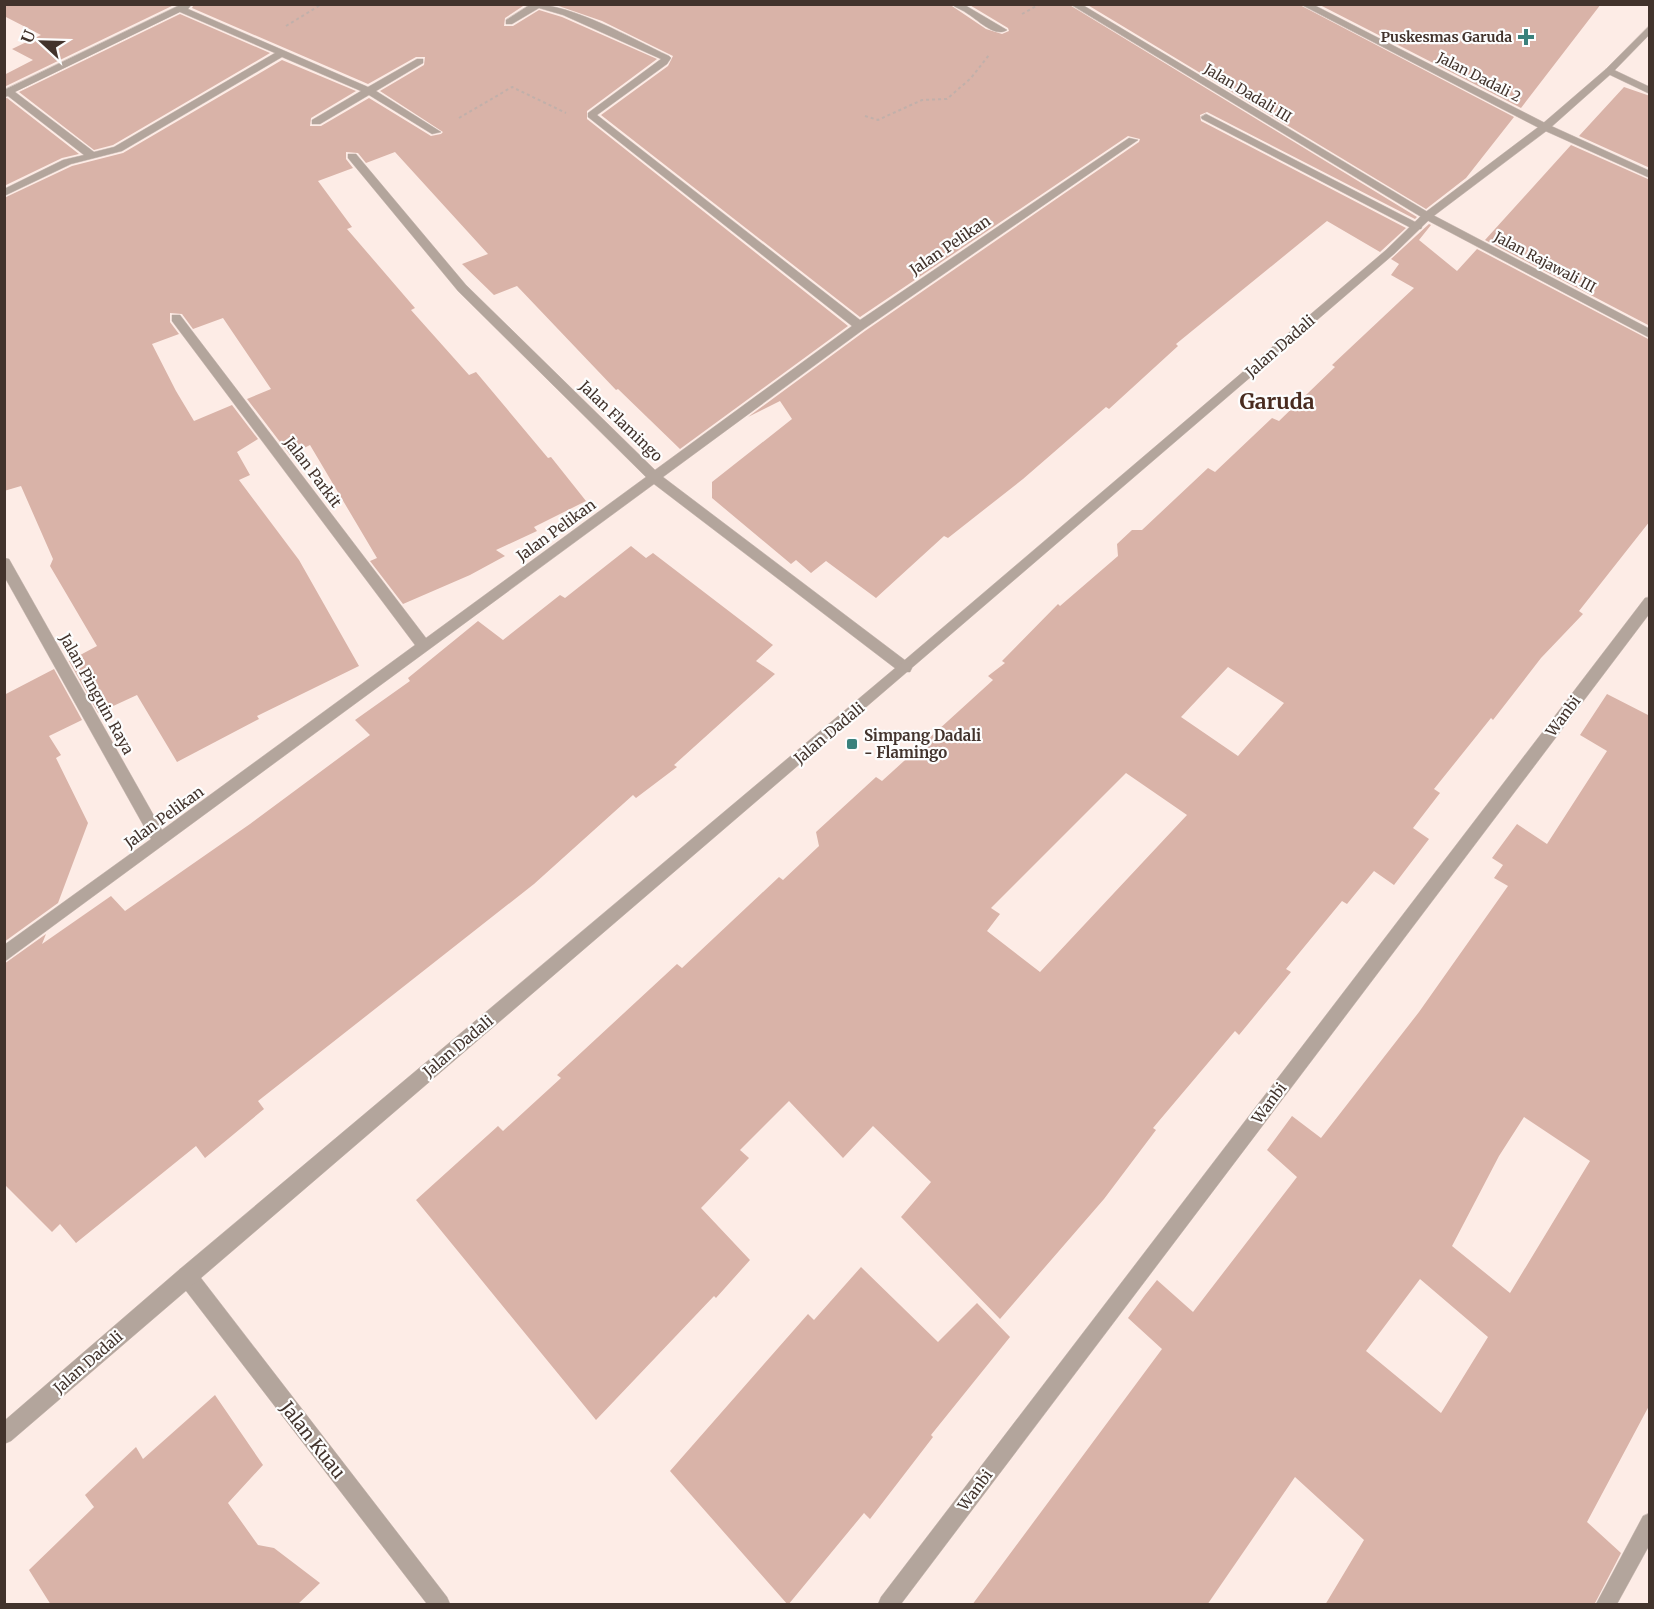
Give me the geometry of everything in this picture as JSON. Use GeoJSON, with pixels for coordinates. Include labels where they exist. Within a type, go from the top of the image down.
{"type":"FeatureCollection","features":[{"type":"Feature","properties":{"kind":"street"},"geometry":{"type":"LineString","coordinates":[[955,4],[974,13],[980,20],[1002,30]]}},
{"type":"Feature","properties":{"kind":"street","name":"Jalan Dadali III"},"geometry":{"type":"LineString","coordinates":[[1074,4],[1407,204],[1422,222]]}},
{"type":"Feature","properties":{"kind":"street","name":"Jalan Dadali 2"},"geometry":{"type":"LineString","coordinates":[[1304,4],[1545,127],[1650,175]]}},
{"type":"Feature","properties":{"kind":"street"},"geometry":{"type":"LineString","coordinates":[[510,22],[537,5],[566,13],[666,58],[664,62],[591,115],[860,326]]}},
{"type":"Feature","properties":{"kind":"street"},"geometry":{"type":"LineString","coordinates":[[91,155],[7,93],[185,7],[369,92],[436,132]]}},
{"type":"Feature","properties":{"kind":"street","name":"Jalan Dadali"},"geometry":{"type":"LineString","coordinates":[[4,1434],[187,1276],[905,668],[1422,222],[1545,127],[1609,71],[1650,28]]}},
{"type":"Feature","properties":{"kind":"street"},"geometry":{"type":"LineString","coordinates":[[4,193],[67,162],[118,149],[282,52]]}},
{"type":"Feature","properties":{"kind":"street"},"geometry":{"type":"LineString","coordinates":[[316,122],[420,61]]}},
{"type":"Feature","properties":{"kind":"street"},"geometry":{"type":"LineString","coordinates":[[1609,71],[1650,91]]}},
{"type":"Feature","properties":{"kind":"street"},"geometry":{"type":"LineString","coordinates":[[1206,117],[1324,181],[1422,222]]}},
{"type":"Feature","properties":{"kind":"street","name":"Jalan Pelikan"},"geometry":{"type":"LineString","coordinates":[[4,955],[424,646],[656,479],[860,326],[1133,140]]}},
{"type":"Feature","properties":{"kind":"street","name":"Jalan Flamingo"},"geometry":{"type":"LineString","coordinates":[[352,156],[462,288],[656,479],[905,668]]}},
{"type":"Feature","properties":{"kind":"street","name":"Jalan Rajawali III"},"geometry":{"type":"LineString","coordinates":[[1422,222],[1650,334]]}},
{"type":"Feature","properties":{"kind":"street","name":"Jalan Parkit"},"geometry":{"type":"LineString","coordinates":[[176,318],[424,646]]}},
{"type":"Feature","properties":{"kind":"street","name":"Jalan Pinguin Raya"},"geometry":{"type":"LineString","coordinates":[[4,563],[160,841]]}},
{"type":"Feature","properties":{"kind":"street","name":"Wanbi"},"geometry":{"type":"LineString","coordinates":[[888,1605],[1650,602]]}},
{"type":"Feature","properties":{"kind":"street","name":"Jalan Kuau"},"geometry":{"type":"LineString","coordinates":[[187,1276],[440,1605]]}},
{"type":"Feature","properties":{"kind":"street"},"geometry":{"type":"LineString","coordinates":[[1606,1605],[1650,1523]]}},
{"type":"Feature","properties":{"kind":"path"},"geometry":{"type":"LineString","coordinates":[[258,42],[322,4]]}},
{"type":"Feature","properties":{"kind":"path"},"geometry":{"type":"LineString","coordinates":[[865,116],[878,120],[922,100],[946,99],[971,78],[989,56],[991,42],[1002,30],[1040,4]]}},
{"type":"Feature","properties":{"kind":"path"},"geometry":{"type":"LineString","coordinates":[[436,132],[512,87],[578,119],[591,115]]}},
{"type":"Feature","properties":{"kind":"building"},"geometry":{"type":"Polygon","coordinates":[[[4,4],[176,4],[4,87],[4,75],[33,60],[12,49],[41,35],[4,16],[4,4]]]}},
{"type":"Feature","properties":{"kind":"building"},"geometry":{"type":"Polygon","coordinates":[[[194,4],[526,4],[505,18],[504,26],[513,26],[539,10],[562,17],[657,59],[587,111],[587,119],[848,326],[680,449],[618,389],[616,390],[517,286],[494,295],[462,264],[488,254],[395,152],[366,163],[358,153],[346,152],[346,159],[353,168],[318,181],[352,227],[347,229],[415,308],[411,310],[469,375],[476,372],[548,458],[551,457],[586,501],[534,527],[537,531],[496,550],[505,556],[470,575],[403,604],[370,561],[377,558],[310,445],[290,455],[247,399],[271,389],[223,318],[193,329],[182,314],[170,313],[170,322],[179,334],[152,344],[176,391],[194,421],[232,405],[258,439],[237,452],[250,475],[239,480],[299,560],[359,666],[257,716],[259,719],[177,762],[137,695],[98,713],[69,661],[97,646],[50,566],[53,559],[21,486],[4,491],[4,198],[72,166],[123,153],[282,60],[356,91],[311,118],[310,126],[321,126],[369,98],[431,136],[443,132],[380,91],[424,65],[425,57],[416,57],[368,84],[192,8],[194,4]]]}},
{"type":"Feature","properties":{"kind":"building"},"geometry":{"type":"Polygon","coordinates":[[[553,4],[949,4],[986,29],[1002,34],[1009,31],[1008,28],[968,4],[1068,4],[1417,217],[1415,219],[1207,112],[1200,115],[1201,121],[1406,228],[1380,252],[1327,221],[1176,344],[1178,346],[1109,409],[1106,407],[1023,479],[948,538],[944,536],[876,598],[826,561],[811,573],[796,560],[791,564],[712,498],[712,482],[792,419],[780,401],[748,417],[865,331],[1139,142],[1140,139],[1128,136],[860,317],[601,115],[668,66],[673,56],[602,21],[553,4]]]}},
{"type":"Feature","properties":{"kind":"building"},"geometry":{"type":"Polygon","coordinates":[[[1086,4],[1298,4],[1514,117],[1466,178],[1426,209],[1086,4]]]}},
{"type":"Feature","properties":{"kind":"building"},"geometry":{"type":"Polygon","coordinates":[[[1318,4],[1601,4],[1521,108],[1318,4]]]}},
{"type":"Feature","properties":{"kind":"building"},"geometry":{"type":"Polygon","coordinates":[[[180,14],[270,53],[113,145],[94,150],[19,92],[180,14]]]}},
{"type":"Feature","properties":{"kind":"building"},"geometry":{"type":"Polygon","coordinates":[[[1624,87],[1650,96],[1650,168],[1579,136],[1624,87]]]}},
{"type":"Feature","properties":{"kind":"building"},"geometry":{"type":"Polygon","coordinates":[[[7,98],[79,154],[62,158],[4,186],[4,99],[7,98]]]}},
{"type":"Feature","properties":{"kind":"building"},"geometry":{"type":"Polygon","coordinates":[[[1571,145],[1650,180],[1650,326],[1485,240],[1571,145]]]}},
{"type":"Feature","properties":{"kind":"building"},"geometry":{"type":"Polygon","coordinates":[[[1429,224],[1431,225],[1419,240],[1457,271],[1477,249],[1650,340],[1650,521],[1579,611],[1583,614],[1541,658],[1493,720],[1491,718],[1434,789],[1440,793],[1413,828],[1429,839],[1394,885],[1374,871],[1347,904],[1342,901],[1286,969],[1291,972],[1239,1035],[1235,1031],[1153,1128],[1156,1130],[1104,1199],[1000,1319],[901,1217],[931,1182],[873,1126],[843,1158],[789,1101],[740,1150],[749,1158],[701,1208],[750,1260],[716,1298],[714,1296],[596,1420],[416,1200],[498,1126],[503,1131],[561,1078],[557,1075],[677,964],[682,968],[779,877],[783,880],[819,846],[816,832],[876,777],[882,781],[993,680],[988,676],[1005,663],[1002,661],[1058,604],[1060,606],[1118,556],[1117,544],[1132,530],[1142,530],[1208,468],[1215,472],[1272,418],[1279,421],[1335,367],[1332,365],[1414,288],[1391,275],[1399,264],[1391,259],[1429,224]],[[1228,667],[1181,717],[1238,756],[1284,703],[1228,667]],[[1126,773],[991,908],[1000,914],[987,931],[1040,972],[1187,815],[1126,773]]]}},
{"type":"Feature","properties":{"kind":"building"},"geometry":{"type":"Polygon","coordinates":[[[631,546],[646,558],[653,553],[773,645],[756,661],[775,674],[674,765],[677,767],[636,798],[633,795],[534,884],[258,1101],[264,1109],[205,1158],[196,1146],[76,1243],[60,1224],[52,1232],[4,1184],[4,964],[46,934],[42,944],[111,896],[125,911],[250,824],[370,735],[355,720],[410,681],[408,678],[478,621],[503,640],[560,595],[565,598],[631,546]]]}},
{"type":"Feature","properties":{"kind":"building"},"geometry":{"type":"Polygon","coordinates":[[[54,669],[82,720],[49,736],[61,755],[56,758],[88,823],[58,903],[4,942],[4,695],[54,669]]]}},
{"type":"Feature","properties":{"kind":"building"},"geometry":{"type":"Polygon","coordinates":[[[1607,694],[1650,716],[1650,1404],[1587,1522],[1621,1553],[1594,1605],[1325,1605],[1364,1540],[1295,1477],[1207,1605],[972,1605],[1162,1349],[1128,1318],[1157,1280],[1193,1312],[1297,1177],[1267,1150],[1292,1116],[1321,1138],[1419,1012],[1508,886],[1494,878],[1503,865],[1492,858],[1517,824],[1547,844],[1607,751],[1580,735],[1607,694]],[[1524,1117],[1499,1156],[1452,1246],[1510,1293],[1590,1161],[1524,1117]],[[1420,1279],[1366,1351],[1441,1413],[1488,1337],[1420,1279]]]}},
{"type":"Feature","properties":{"kind":"building"},"geometry":{"type":"Polygon","coordinates":[[[861,1267],[938,1342],[977,1303],[1010,1337],[931,1435],[933,1437],[870,1519],[864,1513],[788,1605],[670,1471],[808,1314],[814,1320],[861,1267]]]}},
{"type":"Feature","properties":{"kind":"building"},"geometry":{"type":"Polygon","coordinates":[[[215,1395],[263,1465],[228,1503],[258,1545],[274,1548],[320,1583],[297,1605],[51,1605],[29,1570],[94,1507],[85,1495],[136,1447],[143,1459],[215,1395]]]}},
{"type":"Feature","properties":{"kind":"place","name":"Puskesmas Garuda"},"geometry":{"type":"Point","coordinates":[1526,37]}},
{"type":"Feature","properties":{"kind":"place","name":"Simpang Dadali - Flamingo"},"geometry":{"type":"Point","coordinates":[852,744]}},
{"type":"Feature","properties":{"kind":"district","name":"Garuda"},"geometry":{"type":"Point","coordinates":[1277,401]}}]}
